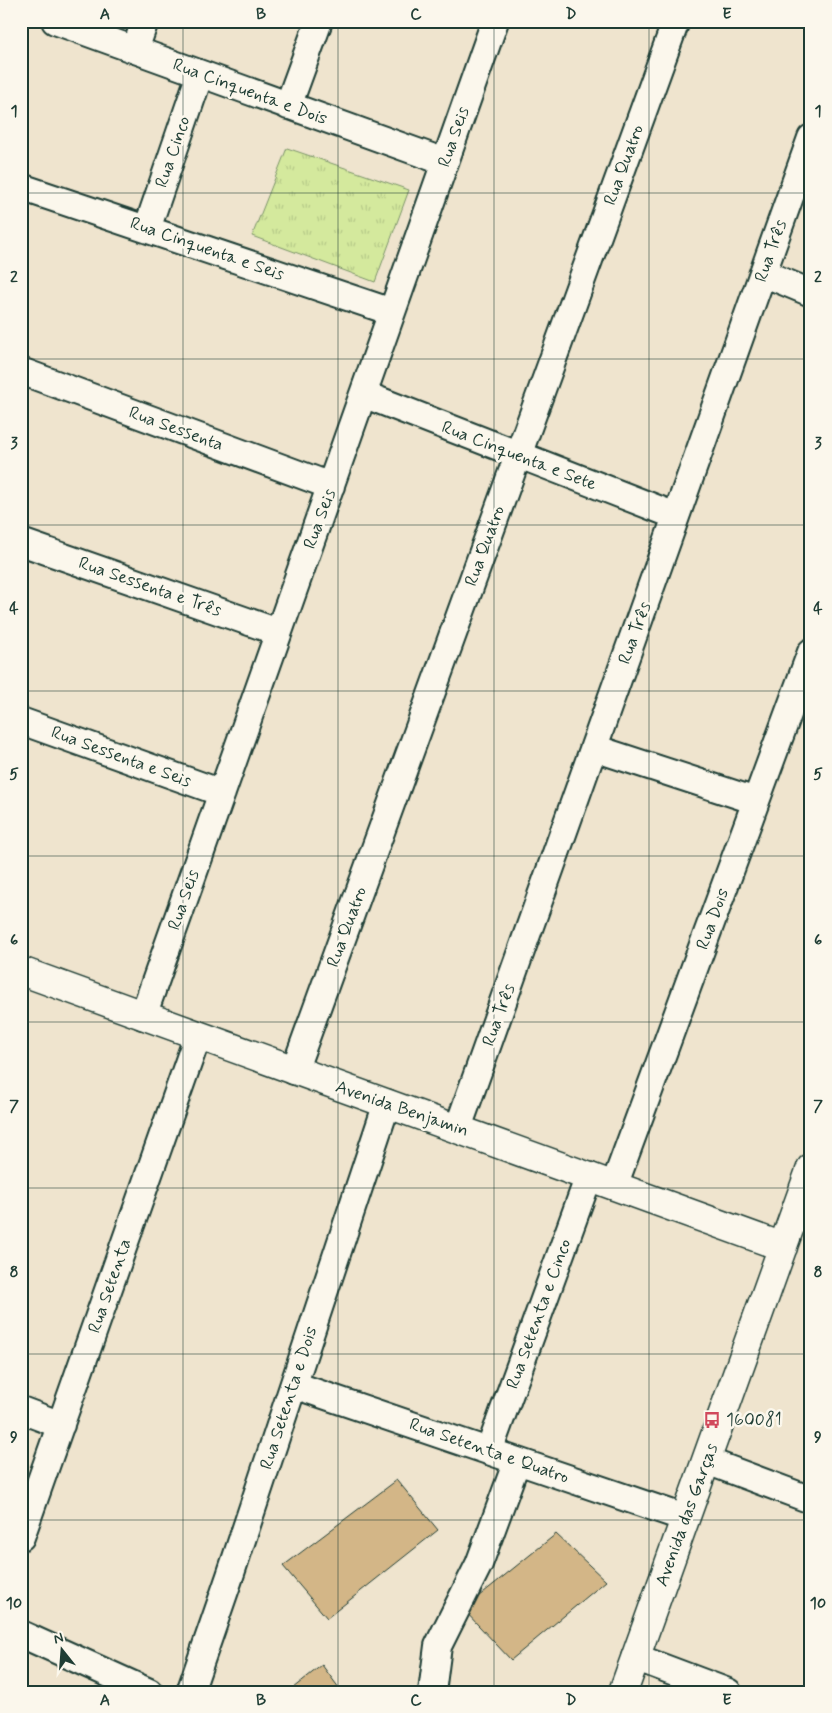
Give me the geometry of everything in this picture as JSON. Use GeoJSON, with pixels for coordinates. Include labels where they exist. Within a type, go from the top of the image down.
{"type":"FeatureCollection","features":[{"type":"Feature","properties":{"kind":"street","name":"Rua Cinquenta e Dois"},"geometry":{"type":"LineString","coordinates":[[55,21],[445,162]]}},
{"type":"Feature","properties":{"kind":"street"},"geometry":{"type":"LineString","coordinates":[[135,50],[145,21]]}},
{"type":"Feature","properties":{"kind":"street"},"geometry":{"type":"LineString","coordinates":[[288,106],[319,21]]}},
{"type":"Feature","properties":{"kind":"street","name":"Rua Seis"},"geometry":{"type":"LineString","coordinates":[[143,1016],[495,21]]}},
{"type":"Feature","properties":{"kind":"street","name":"Rua Quatro"},"geometry":{"type":"LineString","coordinates":[[294,1071],[676,21]]}},
{"type":"Feature","properties":{"kind":"street","name":"Rua Cinco"},"geometry":{"type":"LineString","coordinates":[[147,229],[200,74]]}},
{"type":"Feature","properties":{"kind":"street","name":"Rua Três"},"geometry":{"type":"LineString","coordinates":[[458,1128],[811,138]]}},
{"type":"Feature","properties":{"kind":"street","name":"Rua Cinquenta e Seis"},"geometry":{"type":"LineString","coordinates":[[21,187],[392,312]]}},
{"type":"Feature","properties":{"kind":"street"},"geometry":{"type":"LineString","coordinates":[[763,273],[811,293]]}},
{"type":"Feature","properties":{"kind":"street","name":"Rua Sessenta"},"geometry":{"type":"LineString","coordinates":[[21,372],[331,486]]}},
{"type":"Feature","properties":{"kind":"street","name":"Rua Cinquenta e Sete"},"geometry":{"type":"LineString","coordinates":[[363,394],[676,516]]}},
{"type":"Feature","properties":{"kind":"street","name":"Rua Sessenta e Três"},"geometry":{"type":"LineString","coordinates":[[21,542],[278,632]]}},
{"type":"Feature","properties":{"kind":"street","name":"Rua Dois"},"geometry":{"type":"LineString","coordinates":[[614,1186],[811,652]]}},
{"type":"Feature","properties":{"kind":"street","name":"Rua Sessenta e Seis"},"geometry":{"type":"LineString","coordinates":[[21,721],[222,793]]}},
{"type":"Feature","properties":{"kind":"street"},"geometry":{"type":"LineString","coordinates":[[594,748],[756,801]]}},
{"type":"Feature","properties":{"kind":"street","name":"Avenida Benjamin"},"geometry":{"type":"LineString","coordinates":[[21,971],[783,1246]]}},
{"type":"Feature","properties":{"kind":"street","name":"Rua Setenta"},"geometry":{"type":"LineString","coordinates":[[21,1537],[198,1035]]}},
{"type":"Feature","properties":{"kind":"street","name":"Rua Setenta e Dois"},"geometry":{"type":"LineString","coordinates":[[190,1692],[387,1103]]}},
{"type":"Feature","properties":{"kind":"street","name":"Avenida das Garças"},"geometry":{"type":"LineString","coordinates":[[623,1692],[811,1168]]}},
{"type":"Feature","properties":{"kind":"street","name":"Rua Setenta e Cinco"},"geometry":{"type":"LineString","coordinates":[[489,1451],[589,1176]]}},
{"type":"Feature","properties":{"kind":"street","name":"Rua Setenta e Quatro"},"geometry":{"type":"LineString","coordinates":[[294,1385],[685,1518]]}},
{"type":"Feature","properties":{"kind":"street"},"geometry":{"type":"LineString","coordinates":[[21,1410],[61,1424]]}},
{"type":"Feature","properties":{"kind":"street"},"geometry":{"type":"LineString","coordinates":[[432,1692],[438,1646],[479,1564],[517,1461]]}},
{"type":"Feature","properties":{"kind":"street"},"geometry":{"type":"LineString","coordinates":[[707,1461],[811,1500]]}},
{"type":"Feature","properties":{"kind":"street"},"geometry":{"type":"LineString","coordinates":[[21,1634],[149,1692]]}},
{"type":"Feature","properties":{"kind":"street"},"geometry":{"type":"LineString","coordinates":[[635,1657],[728,1692]]}},
{"type":"Feature","properties":{"kind":"green space"},"geometry":{"type":"Polygon","coordinates":[[[287,148],[409,190],[375,282],[252,236],[287,148]]]}},
{"type":"Feature","properties":{"kind":"building"},"geometry":{"type":"Polygon","coordinates":[[[397,1480],[438,1530],[327,1618],[283,1566],[397,1480]]]}},
{"type":"Feature","properties":{"kind":"building"},"geometry":{"type":"Polygon","coordinates":[[[556,1534],[606,1581],[511,1660],[463,1609],[556,1534]]]}},
{"type":"Feature","properties":{"kind":"building"},"geometry":{"type":"Polygon","coordinates":[[[322,1665],[342,1692],[288,1692],[322,1665]]]}},
{"type":"Feature","properties":{"kind":"place","name":"160081"},"geometry":{"type":"Point","coordinates":[712,1420]}}]}
